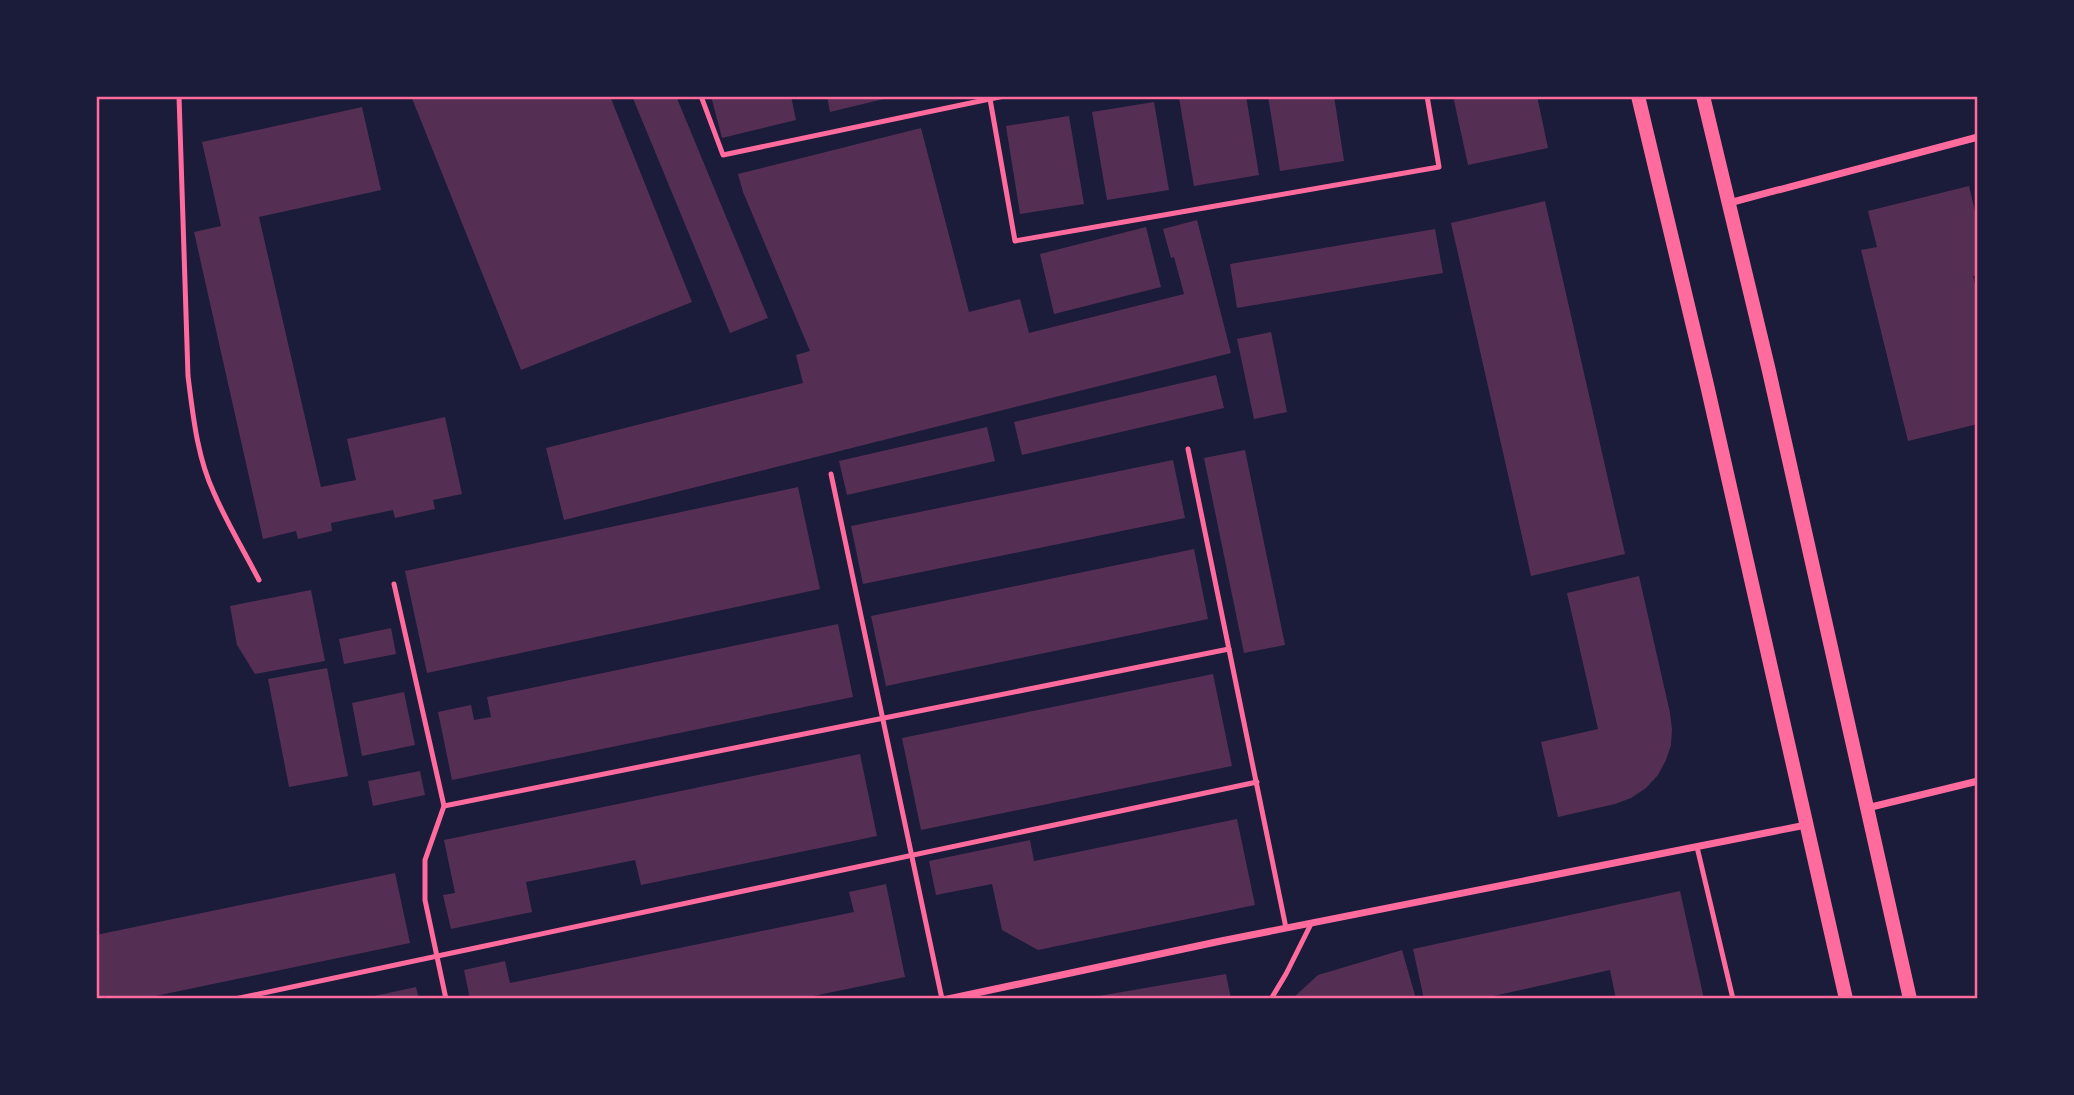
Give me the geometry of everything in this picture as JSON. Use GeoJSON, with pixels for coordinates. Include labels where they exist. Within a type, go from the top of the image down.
{"type":"FeatureCollection","features":[{"type":"Feature","properties":{"kind":"main road"},"geometry":{"type":"LineString","coordinates":[[1639,96],[1846,999]]}},
{"type":"Feature","properties":{"kind":"main road"},"geometry":{"type":"LineString","coordinates":[[1703,96],[1769,371],[1910,999]]}},
{"type":"Feature","properties":{"kind":"street"},"geometry":{"type":"LineString","coordinates":[[1729,204],[1978,137]]}},
{"type":"Feature","properties":{"kind":"street"},"geometry":{"type":"LineString","coordinates":[[1867,808],[1978,781]]}},
{"type":"Feature","properties":{"kind":"street"},"geometry":{"type":"LineString","coordinates":[[948,999],[1286,928],[1807,825]]}},
{"type":"Feature","properties":{"kind":"lane"},"geometry":{"type":"LineString","coordinates":[[178,96],[186,349],[193,416],[213,491],[259,580]]}},
{"type":"Feature","properties":{"kind":"lane"},"geometry":{"type":"LineString","coordinates":[[701,96],[723,155],[1004,96]]}},
{"type":"Feature","properties":{"kind":"lane"},"geometry":{"type":"LineString","coordinates":[[990,99],[1014,241],[1439,167],[1427,96]]}},
{"type":"Feature","properties":{"kind":"lane"},"geometry":{"type":"LineString","coordinates":[[1188,449],[1286,928]]}},
{"type":"Feature","properties":{"kind":"lane"},"geometry":{"type":"LineString","coordinates":[[831,474],[942,999]]}},
{"type":"Feature","properties":{"kind":"lane"},"geometry":{"type":"LineString","coordinates":[[394,584],[444,806],[425,860],[425,900],[446,999]]}},
{"type":"Feature","properties":{"kind":"lane"},"geometry":{"type":"LineString","coordinates":[[444,806],[1229,649]]}},
{"type":"Feature","properties":{"kind":"lane"},"geometry":{"type":"LineString","coordinates":[[235,999],[1256,782]]}},
{"type":"Feature","properties":{"kind":"lane"},"geometry":{"type":"LineString","coordinates":[[1697,847],[1733,999]]}},
{"type":"Feature","properties":{"kind":"lane"},"geometry":{"type":"LineString","coordinates":[[1271,999],[1311,923]]}},
{"type":"Feature","properties":{"kind":"building"},"geometry":{"type":"Polygon","coordinates":[[[411,96],[610,96],[692,302],[521,370],[411,96]]]}},
{"type":"Feature","properties":{"kind":"building"},"geometry":{"type":"Polygon","coordinates":[[[632,96],[676,96],[768,318],[730,333],[632,96]]]}},
{"type":"Feature","properties":{"kind":"building"},"geometry":{"type":"Polygon","coordinates":[[[711,96],[791,96],[796,120],[722,138],[711,96]]]}},
{"type":"Feature","properties":{"kind":"building"},"geometry":{"type":"Polygon","coordinates":[[[827,96],[892,96],[892,97],[830,112],[827,96]]]}},
{"type":"Feature","properties":{"kind":"building"},"geometry":{"type":"Polygon","coordinates":[[[1246,96],[1259,175],[1194,186],[1179,98],[1246,96]]]}},
{"type":"Feature","properties":{"kind":"building"},"geometry":{"type":"Polygon","coordinates":[[[1268,96],[1334,96],[1344,161],[1280,171],[1268,96]]]}},
{"type":"Feature","properties":{"kind":"building"},"geometry":{"type":"Polygon","coordinates":[[[1453,96],[1537,96],[1548,148],[1468,165],[1453,96]]]}},
{"type":"Feature","properties":{"kind":"building"},"geometry":{"type":"Polygon","coordinates":[[[1154,102],[1169,190],[1107,200],[1092,112],[1154,102]]]}},
{"type":"Feature","properties":{"kind":"building"},"geometry":{"type":"Polygon","coordinates":[[[362,107],[381,190],[259,217],[321,487],[356,480],[347,439],[445,417],[462,494],[433,500],[435,509],[395,518],[393,510],[331,523],[332,531],[298,539],[296,531],[263,539],[194,232],[221,226],[202,142],[362,107]]]}},
{"type":"Feature","properties":{"kind":"building"},"geometry":{"type":"Polygon","coordinates":[[[1069,116],[1084,204],[1020,214],[1006,126],[1069,116]]]}},
{"type":"Feature","properties":{"kind":"building"},"geometry":{"type":"Polygon","coordinates":[[[921,128],[969,312],[1020,299],[1029,333],[1184,294],[1163,229],[1197,220],[1231,353],[564,520],[546,448],[803,383],[796,355],[810,351],[743,192],[738,174],[921,128]]]}},
{"type":"Feature","properties":{"kind":"building"},"geometry":{"type":"Polygon","coordinates":[[[1969,186],[1978,224],[1978,275],[1973,276],[1978,297],[1978,424],[1908,441],[1861,250],[1877,247],[1868,211],[1969,186]]]}},
{"type":"Feature","properties":{"kind":"building"},"geometry":{"type":"Polygon","coordinates":[[[1545,201],[1625,554],[1531,576],[1451,223],[1545,201]]]}},
{"type":"Feature","properties":{"kind":"building"},"geometry":{"type":"Polygon","coordinates":[[[1146,227],[1161,287],[1054,314],[1040,254],[1146,227]]]}},
{"type":"Feature","properties":{"kind":"building"},"geometry":{"type":"Polygon","coordinates":[[[1435,229],[1443,273],[1237,308],[1230,264],[1435,229]]]}},
{"type":"Feature","properties":{"kind":"building"},"geometry":{"type":"Polygon","coordinates":[[[1271,332],[1287,412],[1254,419],[1237,339],[1271,332]]]}},
{"type":"Feature","properties":{"kind":"building"},"geometry":{"type":"Polygon","coordinates":[[[1216,375],[1224,408],[1022,455],[1014,422],[1216,375]]]}},
{"type":"Feature","properties":{"kind":"building"},"geometry":{"type":"Polygon","coordinates":[[[987,427],[995,461],[847,495],[839,461],[987,427]]]}},
{"type":"Feature","properties":{"kind":"building"},"geometry":{"type":"Polygon","coordinates":[[[1245,450],[1285,645],[1244,653],[1204,458],[1245,450]]]}},
{"type":"Feature","properties":{"kind":"building"},"geometry":{"type":"Polygon","coordinates":[[[1173,460],[1185,518],[863,584],[851,526],[1173,460]]]}},
{"type":"Feature","properties":{"kind":"building"},"geometry":{"type":"Polygon","coordinates":[[[798,487],[820,589],[427,673],[405,571],[798,487]]]}},
{"type":"Feature","properties":{"kind":"building"},"geometry":{"type":"Polygon","coordinates":[[[1194,549],[1208,619],[886,686],[871,616],[1194,549]]]}},
{"type":"Feature","properties":{"kind":"building"},"geometry":{"type":"Polygon","coordinates":[[[1639,576],[1670,713],[1671,745],[1666,760],[1658,775],[1646,788],[1631,798],[1558,817],[1541,742],[1598,729],[1567,593],[1639,576]]]}},
{"type":"Feature","properties":{"kind":"building"},"geometry":{"type":"Polygon","coordinates":[[[311,590],[325,661],[255,674],[237,645],[230,606],[311,590]]]}},
{"type":"Feature","properties":{"kind":"building"},"geometry":{"type":"Polygon","coordinates":[[[838,624],[853,697],[452,780],[438,712],[471,705],[474,720],[491,717],[487,697],[838,624]]]}},
{"type":"Feature","properties":{"kind":"building"},"geometry":{"type":"Polygon","coordinates":[[[391,628],[396,654],[344,664],[339,639],[391,628]]]}},
{"type":"Feature","properties":{"kind":"building"},"geometry":{"type":"Polygon","coordinates":[[[327,668],[348,776],[289,787],[268,679],[327,668]]]}},
{"type":"Feature","properties":{"kind":"building"},"geometry":{"type":"Polygon","coordinates":[[[1213,674],[1232,766],[921,830],[902,738],[1213,674]]]}},
{"type":"Feature","properties":{"kind":"building"},"geometry":{"type":"Polygon","coordinates":[[[404,692],[415,745],[362,756],[352,703],[404,692]]]}},
{"type":"Feature","properties":{"kind":"building"},"geometry":{"type":"Polygon","coordinates":[[[860,754],[877,836],[641,885],[635,860],[526,882],[532,912],[451,929],[443,895],[455,893],[444,840],[860,754]]]}},
{"type":"Feature","properties":{"kind":"building"},"geometry":{"type":"Polygon","coordinates":[[[420,771],[425,795],[373,806],[368,781],[420,771]]]}},
{"type":"Feature","properties":{"kind":"building"},"geometry":{"type":"Polygon","coordinates":[[[1237,819],[1255,905],[1038,950],[1002,930],[992,884],[936,895],[929,861],[1030,840],[1034,861],[1237,819]]]}},
{"type":"Feature","properties":{"kind":"building"},"geometry":{"type":"Polygon","coordinates":[[[395,873],[410,943],[141,999],[96,999],[96,935],[395,873]]]}},
{"type":"Feature","properties":{"kind":"building"},"geometry":{"type":"Polygon","coordinates":[[[886,884],[905,977],[799,999],[470,999],[464,970],[505,961],[510,983],[854,912],[849,892],[886,884]]]}},
{"type":"Feature","properties":{"kind":"building"},"geometry":{"type":"Polygon","coordinates":[[[1680,891],[1704,999],[1616,999],[1610,970],[1480,999],[1424,999],[1413,949],[1680,891]]]}},
{"type":"Feature","properties":{"kind":"building"},"geometry":{"type":"Polygon","coordinates":[[[1402,950],[1416,999],[1292,999],[1318,975],[1402,950]]]}},
{"type":"Feature","properties":{"kind":"building"},"geometry":{"type":"Polygon","coordinates":[[[1226,974],[1231,999],[1093,999],[1093,997],[1226,974]]]}},
{"type":"Feature","properties":{"kind":"building"},"geometry":{"type":"Polygon","coordinates":[[[416,987],[419,999],[365,999],[365,998],[416,987]]]}}]}
